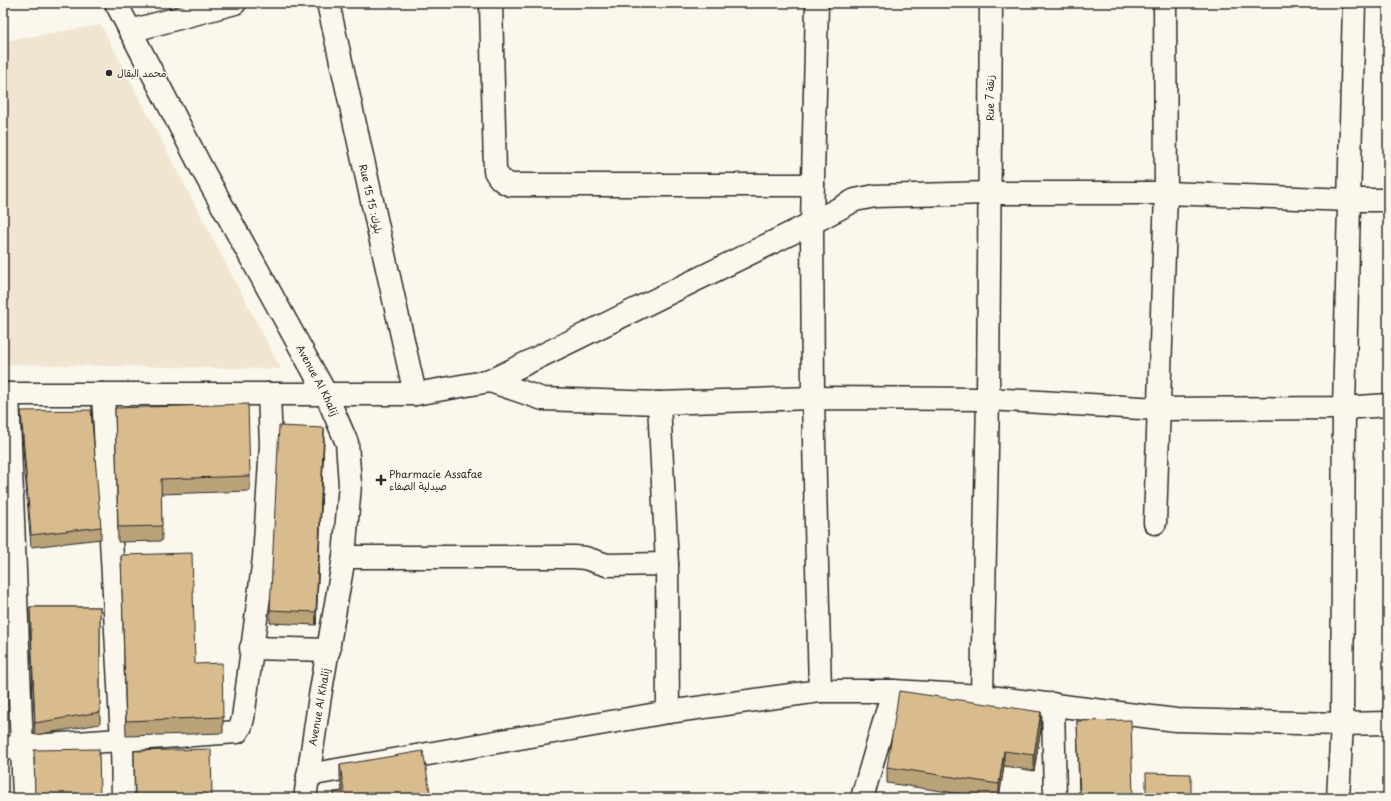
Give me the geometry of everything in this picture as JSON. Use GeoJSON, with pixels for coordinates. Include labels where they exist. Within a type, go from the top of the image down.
{"type":"FeatureCollection","features":[{"type":"Feature","properties":{"kind":"street","name":"Avenue Al Khalij"},"geometry":{"type":"LineString","coordinates":[[116,3],[201,167],[326,394],[347,443],[350,484],[344,557],[305,798]]}},
{"type":"Feature","properties":{"kind":"street"},"geometry":{"type":"LineString","coordinates":[[130,31],[234,3]]}},
{"type":"Feature","properties":{"kind":"street","name":"Rue 15 بلوك: 15"},"geometry":{"type":"LineString","coordinates":[[328,3],[415,394]]}},
{"type":"Feature","properties":{"kind":"street"},"geometry":{"type":"LineString","coordinates":[[491,3],[495,171],[504,183],[511,185],[813,185]]}},
{"type":"Feature","properties":{"kind":"street"},"geometry":{"type":"LineString","coordinates":[[816,3],[812,224],[813,398],[820,691]]}},
{"type":"Feature","properties":{"kind":"street","name":"Rue 7 زنقة"},"geometry":{"type":"LineString","coordinates":[[982,696],[988,399],[991,3]]}},
{"type":"Feature","properties":{"kind":"street"},"geometry":{"type":"LineString","coordinates":[[1155,523],[1166,193],[1165,3]]}},
{"type":"Feature","properties":{"kind":"street"},"geometry":{"type":"LineString","coordinates":[[1338,798],[1342,724],[1344,408],[1354,3]]}},
{"type":"Feature","properties":{"kind":"street"},"geometry":{"type":"LineString","coordinates":[[24,798],[13,747],[6,394],[415,394],[490,381],[812,224],[855,200],[875,196],[990,193],[1166,193],[1349,200],[1388,200]]}},
{"type":"Feature","properties":{"kind":"street"},"geometry":{"type":"LineString","coordinates":[[490,381],[543,399],[659,403],[813,398],[988,399],[1158,409],[1344,408],[1388,405]]}},
{"type":"Feature","properties":{"kind":"street"},"geometry":{"type":"LineString","coordinates":[[103,394],[122,740],[123,798]]}},
{"type":"Feature","properties":{"kind":"street"},"geometry":{"type":"LineString","coordinates":[[13,747],[237,732],[241,726],[243,718],[264,558],[271,446],[269,394]]}},
{"type":"Feature","properties":{"kind":"street"},"geometry":{"type":"LineString","coordinates":[[659,403],[667,564],[668,712]]}},
{"type":"Feature","properties":{"kind":"street"},"geometry":{"type":"LineString","coordinates":[[344,557],[574,557],[585,558],[607,565],[667,564]]}},
{"type":"Feature","properties":{"kind":"street"},"geometry":{"type":"LineString","coordinates":[[252,648],[329,650]]}},
{"type":"Feature","properties":{"kind":"street"},"geometry":{"type":"LineString","coordinates":[[308,775],[668,712],[820,691],[893,691],[982,696],[1176,720],[1342,724],[1388,723]]}},
{"type":"Feature","properties":{"kind":"street"},"geometry":{"type":"LineString","coordinates":[[862,798],[893,691]]}},
{"type":"Feature","properties":{"kind":"street"},"geometry":{"type":"LineString","coordinates":[[1053,704],[1054,798]]}},
{"type":"Feature","properties":{"kind":"shaded area"},"geometry":{"type":"Polygon","coordinates":[[[101,25],[281,369],[3,364],[3,41],[101,25]]]}},
{"type":"Feature","properties":{"kind":"building"},"geometry":{"type":"Polygon","coordinates":[[[248,404],[250,476],[161,479],[162,526],[118,527],[115,408],[248,404]]]}},
{"type":"Feature","properties":{"kind":"building"},"geometry":{"type":"Polygon","coordinates":[[[91,410],[101,527],[31,535],[21,411],[91,410]]]}},
{"type":"Feature","properties":{"kind":"building"},"geometry":{"type":"Polygon","coordinates":[[[279,426],[324,428],[316,612],[270,610],[279,426]]]}},
{"type":"Feature","properties":{"kind":"building"},"geometry":{"type":"Polygon","coordinates":[[[192,553],[195,664],[222,663],[223,717],[126,721],[121,555],[192,553]]]}},
{"type":"Feature","properties":{"kind":"building"},"geometry":{"type":"Polygon","coordinates":[[[30,607],[100,607],[100,712],[35,723],[30,607]]]}},
{"type":"Feature","properties":{"kind":"building"},"geometry":{"type":"Polygon","coordinates":[[[899,691],[1041,712],[1034,755],[1004,751],[999,784],[887,767],[899,691]]]}},
{"type":"Feature","properties":{"kind":"building"},"geometry":{"type":"Polygon","coordinates":[[[1131,720],[1133,798],[1080,798],[1077,721],[1131,720]]]}},
{"type":"Feature","properties":{"kind":"building"},"geometry":{"type":"Polygon","coordinates":[[[99,749],[100,798],[35,798],[34,750],[99,749]]]}},
{"type":"Feature","properties":{"kind":"building"},"geometry":{"type":"Polygon","coordinates":[[[211,749],[212,798],[135,798],[134,751],[211,749]]]}},
{"type":"Feature","properties":{"kind":"building"},"geometry":{"type":"Polygon","coordinates":[[[423,751],[431,798],[335,798],[334,792],[344,791],[340,765],[423,751]]]}},
{"type":"Feature","properties":{"kind":"building"},"geometry":{"type":"Polygon","coordinates":[[[1146,773],[1191,774],[1191,798],[1146,798],[1146,773]]]}},
{"type":"Feature","properties":{"kind":"building"},"geometry":{"type":"Polygon","coordinates":[[[1265,796],[1265,798],[1231,798],[1265,796]]]}},
{"type":"Feature","properties":{"kind":"place","name":"محمد البقال"},"geometry":{"type":"Point","coordinates":[109,73]}},
{"type":"Feature","properties":{"kind":"place","name":"Pharmacie Assafae صيدلية الصفاء"},"geometry":{"type":"Point","coordinates":[381,480]}}]}
